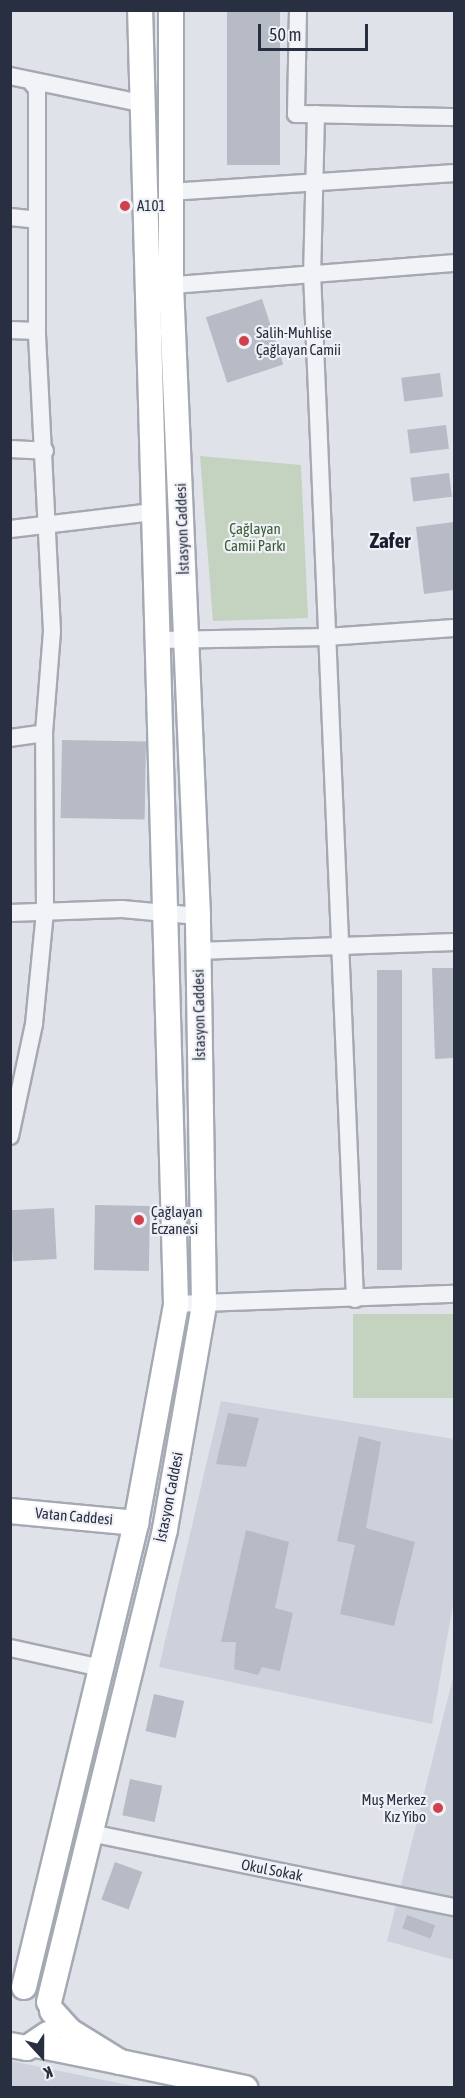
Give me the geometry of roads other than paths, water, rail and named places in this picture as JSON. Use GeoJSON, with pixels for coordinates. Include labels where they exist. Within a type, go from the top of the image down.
{"type":"FeatureCollection","features":[{"type":"Feature","properties":{"kind":"main road","name":"İstasyon Caddesi"},"geometry":{"type":"LineString","coordinates":[[17,1989],[101,1668],[136,1523],[176,1304],[160,640],[153,512],[140,103],[141,10]]}},
{"type":"Feature","properties":{"kind":"main road","name":"İstasyon Caddesi"},"geometry":{"type":"LineString","coordinates":[[36,2045],[50,2031],[51,2007],[90,1833],[165,1529],[204,1305],[198,916],[171,285],[171,10]]}},
{"type":"Feature","properties":{"kind":"main road","name":"Vatan Caddesi"},"geometry":{"type":"LineString","coordinates":[[10,1511],[136,1523]]}},
{"type":"Feature","properties":{"kind":"main road"},"geometry":{"type":"LineString","coordinates":[[17,1989],[51,2007],[70,2031],[120,2062]]}},
{"type":"Feature","properties":{"kind":"main road"},"geometry":{"type":"LineString","coordinates":[[10,2046],[36,2045],[244,2088]]}},
{"type":"Feature","properties":{"kind":"street"},"geometry":{"type":"LineString","coordinates":[[298,10],[296,114],[454,117]]}},
{"type":"Feature","properties":{"kind":"street"},"geometry":{"type":"LineString","coordinates":[[10,76],[32,83],[140,103]]}},
{"type":"Feature","properties":{"kind":"street"},"geometry":{"type":"LineString","coordinates":[[10,1136],[34,1024],[45,911],[45,733],[52,631],[45,452],[37,331],[37,89],[32,83]]}},
{"type":"Feature","properties":{"kind":"street"},"geometry":{"type":"LineString","coordinates":[[316,114],[312,273],[355,1299]]}},
{"type":"Feature","properties":{"kind":"street"},"geometry":{"type":"LineString","coordinates":[[170,192],[454,173]]}},
{"type":"Feature","properties":{"kind":"street"},"geometry":{"type":"LineString","coordinates":[[10,217],[37,220]]}},
{"type":"Feature","properties":{"kind":"street"},"geometry":{"type":"LineString","coordinates":[[147,288],[454,263]]}},
{"type":"Feature","properties":{"kind":"street"},"geometry":{"type":"LineString","coordinates":[[10,330],[37,331]]}},
{"type":"Feature","properties":{"kind":"street"},"geometry":{"type":"LineString","coordinates":[[10,449],[45,452]]}},
{"type":"Feature","properties":{"kind":"street"},"geometry":{"type":"LineString","coordinates":[[10,530],[153,512]]}},
{"type":"Feature","properties":{"kind":"street"},"geometry":{"type":"LineString","coordinates":[[160,640],[186,642],[327,638],[454,628]]}},
{"type":"Feature","properties":{"kind":"street"},"geometry":{"type":"LineString","coordinates":[[10,738],[45,733]]}},
{"type":"Feature","properties":{"kind":"street"},"geometry":{"type":"LineString","coordinates":[[10,913],[45,911],[166,913],[198,916]]}},
{"type":"Feature","properties":{"kind":"street"},"geometry":{"type":"LineString","coordinates":[[198,951],[340,950],[454,942]]}},
{"type":"Feature","properties":{"kind":"street"},"geometry":{"type":"LineString","coordinates":[[176,1304],[204,1305],[454,1294]]}},
{"type":"Feature","properties":{"kind":"street"},"geometry":{"type":"LineString","coordinates":[[10,1648],[101,1668]]}},
{"type":"Feature","properties":{"kind":"street","name":"Okul Sokak"},"geometry":{"type":"LineString","coordinates":[[90,1833],[454,1907]]}},
{"type":"Feature","properties":{"kind":"place","name":"A101"},"geometry":{"type":"Point","coordinates":[125,206]}},
{"type":"Feature","properties":{"kind":"place","name":"Salih-Muhlise Çağlayan Camii"},"geometry":{"type":"Point","coordinates":[244,341]}},
{"type":"Feature","properties":{"kind":"place","name":"Çağlayan Eczanesi"},"geometry":{"type":"Point","coordinates":[139,1220]}},
{"type":"Feature","properties":{"kind":"place","name":"Muş Merkez Kız Yibo"},"geometry":{"type":"Point","coordinates":[438,1808]}},
{"type":"Feature","properties":{"kind":"district","name":"Zafer"},"geometry":{"type":"Point","coordinates":[390,540]}},
{"type":"Feature","properties":{"kind":"park label","name":"Çağlayan Camii Parkı"},"geometry":{"type":"Point","coordinates":[255,536]}}]}
